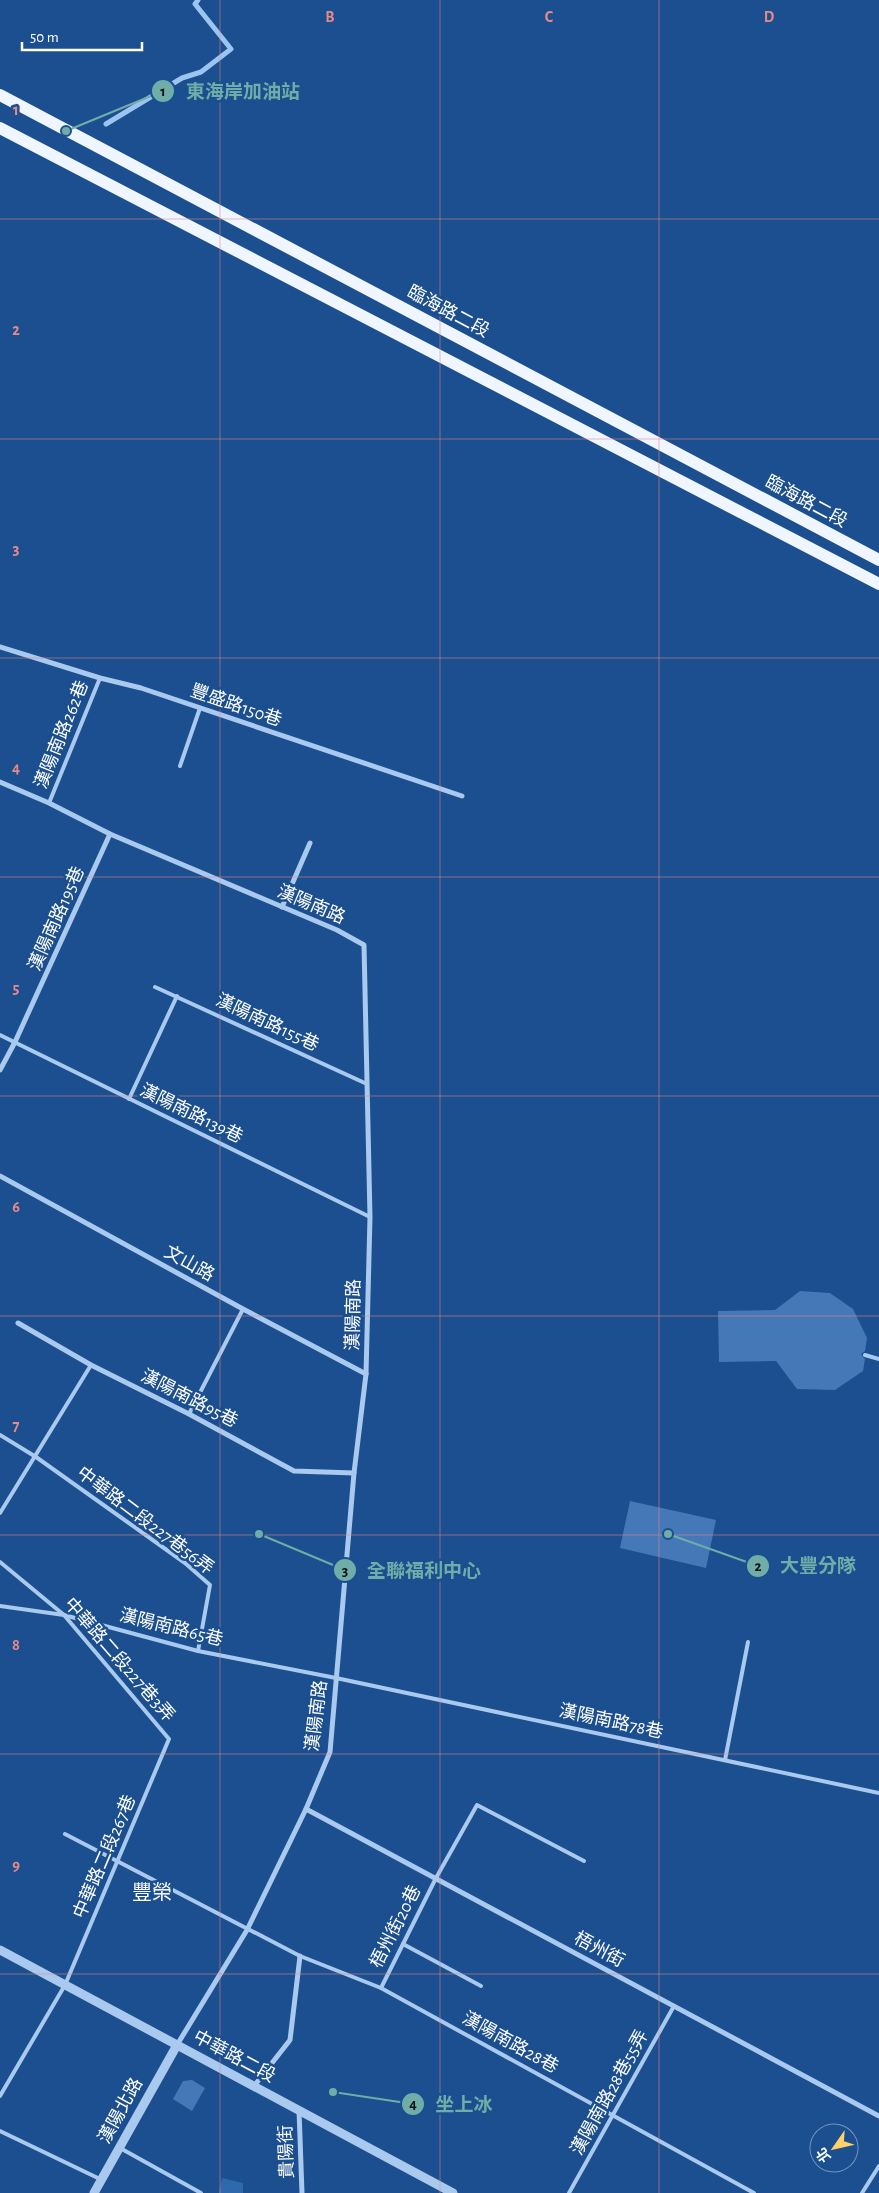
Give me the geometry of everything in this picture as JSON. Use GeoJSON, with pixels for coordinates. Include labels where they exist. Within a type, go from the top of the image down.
{"type":"FeatureCollection","features":[{"type":"Feature","properties":{"kind":"main road","name":"臨海路二段"},"geometry":{"type":"LineString","coordinates":[[0,95],[879,560]]}},
{"type":"Feature","properties":{"kind":"main road"},"geometry":{"type":"LineString","coordinates":[[0,128],[879,584]]}},
{"type":"Feature","properties":{"kind":"street","name":"豐盛路150巷"},"geometry":{"type":"LineString","coordinates":[[0,647],[100,678],[141,688],[462,796]]}},
{"type":"Feature","properties":{"kind":"street","name":"漢陽南路"},"geometry":{"type":"LineString","coordinates":[[0,782],[49,803],[110,834],[337,930],[364,945],[370,1217],[366,1374],[354,1473],[330,1752],[306,1808],[247,1930],[177,2045]]}},
{"type":"Feature","properties":{"kind":"street","name":"漢陽南路195巷"},"geometry":{"type":"LineString","coordinates":[[0,1070],[16,1042],[110,834]]}},
{"type":"Feature","properties":{"kind":"street"},"geometry":{"type":"LineString","coordinates":[[282,907],[310,843]]}},
{"type":"Feature","properties":{"kind":"street","name":"文山路"},"geometry":{"type":"LineString","coordinates":[[0,1176],[243,1310],[366,1374]]}},
{"type":"Feature","properties":{"kind":"street","name":"漢陽南路95巷"},"geometry":{"type":"LineString","coordinates":[[18,1323],[91,1364],[294,1471],[354,1473]]}},
{"type":"Feature","properties":{"kind":"street","name":"梧州街"},"geometry":{"type":"LineString","coordinates":[[306,1808],[879,2116]]}},
{"type":"Feature","properties":{"kind":"street","name":"中華路二段"},"geometry":{"type":"LineString","coordinates":[[0,1950],[453,2193]]}},
{"type":"Feature","properties":{"kind":"street"},"geometry":{"type":"LineString","coordinates":[[254,2086],[290,2040],[300,1956]]}},
{"type":"Feature","properties":{"kind":"street","name":"漢陽北路"},"geometry":{"type":"LineString","coordinates":[[94,2193],[177,2045]]}},
{"type":"Feature","properties":{"kind":"street","name":"貴陽街"},"geometry":{"type":"LineString","coordinates":[[299,2110],[302,2193]]}},
{"type":"Feature","properties":{"kind":"lane","name":"漢陽南路262巷"},"geometry":{"type":"LineString","coordinates":[[49,803],[100,678]]}},
{"type":"Feature","properties":{"kind":"lane"},"geometry":{"type":"LineString","coordinates":[[180,766],[200,708]]}},
{"type":"Feature","properties":{"kind":"lane","name":"漢陽南路155巷"},"geometry":{"type":"LineString","coordinates":[[155,987],[367,1084]]}},
{"type":"Feature","properties":{"kind":"lane"},"geometry":{"type":"LineString","coordinates":[[129,1100],[177,996]]}},
{"type":"Feature","properties":{"kind":"lane","name":"漢陽南路139巷"},"geometry":{"type":"LineString","coordinates":[[0,1035],[370,1217]]}},
{"type":"Feature","properties":{"kind":"lane"},"geometry":{"type":"LineString","coordinates":[[189,1414],[243,1310]]}},
{"type":"Feature","properties":{"kind":"lane"},"geometry":{"type":"LineString","coordinates":[[865,1355],[879,1359]]}},
{"type":"Feature","properties":{"kind":"lane"},"geometry":{"type":"LineString","coordinates":[[0,1513],[91,1364]]}},
{"type":"Feature","properties":{"kind":"lane"},"geometry":{"type":"LineString","coordinates":[[0,1435],[36,1456]]}},
{"type":"Feature","properties":{"kind":"lane","name":"中華路二段227巷56弄"},"geometry":{"type":"LineString","coordinates":[[36,1456],[185,1563],[210,1585],[198,1651]]}},
{"type":"Feature","properties":{"kind":"lane","name":"中華路二段227巷3弄"},"geometry":{"type":"LineString","coordinates":[[0,1562],[64,1615],[170,1739]]}},
{"type":"Feature","properties":{"kind":"lane","name":"漢陽南路65巷"},"geometry":{"type":"LineString","coordinates":[[0,1606],[64,1615],[198,1651],[336,1678]]}},
{"type":"Feature","properties":{"kind":"lane"},"geometry":{"type":"LineString","coordinates":[[725,1760],[748,1642]]}},
{"type":"Feature","properties":{"kind":"lane","name":"漢陽南路78巷"},"geometry":{"type":"LineString","coordinates":[[336,1678],[879,1793]]}},
{"type":"Feature","properties":{"kind":"lane","name":"中華路二段267巷"},"geometry":{"type":"LineString","coordinates":[[0,2096],[65,1985],[170,1739]]}},
{"type":"Feature","properties":{"kind":"lane","name":"梧州街20巷"},"geometry":{"type":"LineString","coordinates":[[381,1988],[436,1878],[477,1805],[584,1861]]}},
{"type":"Feature","properties":{"kind":"lane","name":"漢陽南路28巷"},"geometry":{"type":"LineString","coordinates":[[65,1834],[300,1956],[381,1988],[754,2193]]}},
{"type":"Feature","properties":{"kind":"lane"},"geometry":{"type":"LineString","coordinates":[[403,1944],[481,1986]]}},
{"type":"Feature","properties":{"kind":"lane","name":"漢陽南路28巷55弄"},"geometry":{"type":"LineString","coordinates":[[570,2193],[674,2006]]}},
{"type":"Feature","properties":{"kind":"lane"},"geometry":{"type":"LineString","coordinates":[[0,2131],[102,2180]]}},
{"type":"Feature","properties":{"kind":"lane"},"geometry":{"type":"LineString","coordinates":[[120,2148],[201,2193]]}},
{"type":"Feature","properties":{"kind":"lane"},"geometry":{"type":"LineString","coordinates":[[862,2193],[879,2166]]}},
{"type":"Feature","properties":{"kind":"shaded area"},"geometry":{"type":"Polygon","coordinates":[[[222,2178],[243,2183],[243,2193],[219,2193],[222,2178]]]}},
{"type":"Feature","properties":{"kind":"building"},"geometry":{"type":"Polygon","coordinates":[[[800,1291],[830,1293],[853,1309],[867,1338],[865,1351],[861,1354],[865,1359],[863,1371],[835,1390],[797,1389],[776,1361],[719,1362],[718,1311],[775,1310],[800,1291]]]}},
{"type":"Feature","properties":{"kind":"building"},"geometry":{"type":"Polygon","coordinates":[[[630,1501],[716,1520],[706,1568],[620,1548],[630,1501]]]}},
{"type":"Feature","properties":{"kind":"building"},"geometry":{"type":"Polygon","coordinates":[[[192,2080],[205,2088],[192,2111],[173,2099],[183,2081],[192,2080]]]}},
{"type":"Feature","properties":{"kind":"waterway"},"geometry":{"type":"LineString","coordinates":[[106,124],[182,78],[201,72],[231,49],[195,4],[198,0]]}},
{"type":"Feature","properties":{"kind":"place","name":"東海岸加油站"},"geometry":{"type":"Point","coordinates":[66,131]}},
{"type":"Feature","properties":{"kind":"place","name":"全聯福利中心"},"geometry":{"type":"Point","coordinates":[259,1534]}},
{"type":"Feature","properties":{"kind":"place","name":"大豐分隊"},"geometry":{"type":"Point","coordinates":[668,1534]}},
{"type":"Feature","properties":{"kind":"place","name":"坐上冰"},"geometry":{"type":"Point","coordinates":[333,2092]}},
{"type":"Feature","properties":{"kind":"district","name":"豐榮"},"geometry":{"type":"Point","coordinates":[152,1893]}}]}
